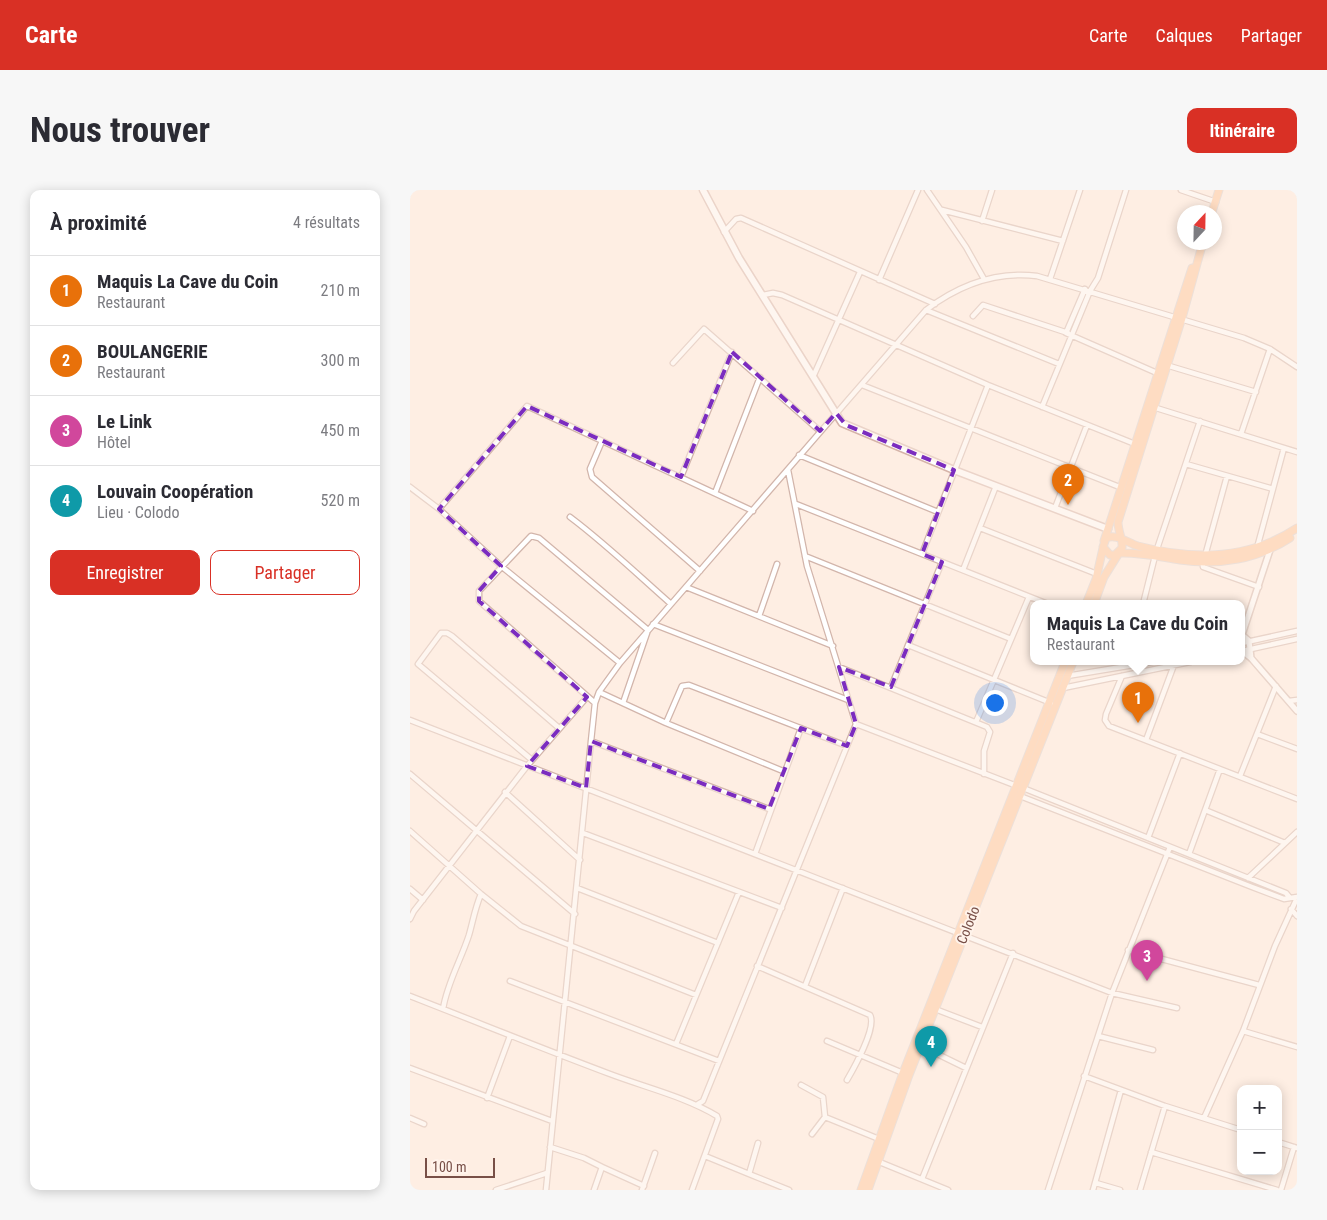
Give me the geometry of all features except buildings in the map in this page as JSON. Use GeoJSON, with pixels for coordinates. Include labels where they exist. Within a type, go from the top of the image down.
{"type":"FeatureCollection","features":[{"type":"Feature","properties":{"kind":"main road"},"geometry":{"type":"LineString","coordinates":[[703,190],[724,232],[813,377],[846,426],[1108,530]]}},
{"type":"Feature","properties":{"kind":"main road"},"geometry":{"type":"LineString","coordinates":[[1215,205],[1219,190]]}},
{"type":"Feature","properties":{"kind":"main road"},"geometry":{"type":"LineString","coordinates":[[1095,600],[1104,577],[1119,553],[1122,543],[1118,522],[1200,250]]}},
{"type":"Feature","properties":{"kind":"main road"},"geometry":{"type":"LineString","coordinates":[[1087,600],[1097,574],[1103,545],[1156,373],[1179,317]]}},
{"type":"Feature","properties":{"kind":"main road"},"geometry":{"type":"LineString","coordinates":[[1103,545],[1110,555],[1156,552],[1204,559],[1236,560],[1270,550],[1297,529]]}},
{"type":"Feature","properties":{"kind":"main road"},"geometry":{"type":"LineString","coordinates":[[1204,559],[1257,548],[1280,539],[1297,529]]}},
{"type":"Feature","properties":{"kind":"main road"},"geometry":{"type":"LineString","coordinates":[[1103,545],[1111,536],[1156,552]]}},
{"type":"Feature","properties":{"kind":"main road","name":"Colodo"},"geometry":{"type":"LineString","coordinates":[[861,1190],[903,1073],[1020,790],[1053,704],[1064,665]]}},
{"type":"Feature","properties":{"kind":"main road","name":"Colodo"},"geometry":{"type":"LineString","coordinates":[[1053,704],[1063,688],[1072,665]]}},
{"type":"Feature","properties":{"kind":"main road","name":"Colodo"},"geometry":{"type":"LineString","coordinates":[[868,1190],[961,933]]}},
{"type":"Feature","properties":{"kind":"street"},"geometry":{"type":"LineString","coordinates":[[879,280],[918,190]]}},
{"type":"Feature","properties":{"kind":"street"},"geometry":{"type":"LineString","coordinates":[[927,190],[942,210],[984,279]]}},
{"type":"Feature","properties":{"kind":"street"},"geometry":{"type":"LineString","coordinates":[[982,222],[992,190]]}},
{"type":"Feature","properties":{"kind":"street"},"geometry":{"type":"LineString","coordinates":[[1050,279],[1080,190]]}},
{"type":"Feature","properties":{"kind":"street"},"geometry":{"type":"LineString","coordinates":[[1042,407],[1072,334],[1087,290],[1098,278],[1126,190]]}},
{"type":"Feature","properties":{"kind":"street"},"geometry":{"type":"LineString","coordinates":[[1181,190],[1216,202]]}},
{"type":"Feature","properties":{"kind":"street"},"geometry":{"type":"LineString","coordinates":[[942,210],[982,222],[1063,241]]}},
{"type":"Feature","properties":{"kind":"street"},"geometry":{"type":"LineString","coordinates":[[724,232],[736,219],[741,218],[934,304]]}},
{"type":"Feature","properties":{"kind":"street"},"geometry":{"type":"LineString","coordinates":[[813,377],[860,272]]}},
{"type":"Feature","properties":{"kind":"street"},"geometry":{"type":"LineString","coordinates":[[546,1190],[583,833],[590,741],[595,703],[599,692],[620,663],[653,624],[926,310],[959,289],[984,279],[1020,274],[1050,279],[1244,338],[1270,349],[1297,367]]}},
{"type":"Feature","properties":{"kind":"street"},"geometry":{"type":"LineString","coordinates":[[763,295],[778,293],[840,318],[896,345],[988,385],[1135,444]]}},
{"type":"Feature","properties":{"kind":"street"},"geometry":{"type":"LineString","coordinates":[[973,316],[983,304],[1072,334],[1156,373]]}},
{"type":"Feature","properties":{"kind":"street"},"geometry":{"type":"LineString","coordinates":[[926,310],[1059,364]]}},
{"type":"Feature","properties":{"kind":"street"},"geometry":{"type":"LineString","coordinates":[[673,364],[704,329],[820,431]]}},
{"type":"Feature","properties":{"kind":"street"},"geometry":{"type":"LineString","coordinates":[[1241,434],[1270,349]]}},
{"type":"Feature","properties":{"kind":"street"},"geometry":{"type":"LineString","coordinates":[[681,477],[732,352]]}},
{"type":"Feature","properties":{"kind":"street"},"geometry":{"type":"LineString","coordinates":[[1166,365],[1256,392]]}},
{"type":"Feature","properties":{"kind":"street"},"geometry":{"type":"LineString","coordinates":[[715,493],[760,377]]}},
{"type":"Feature","properties":{"kind":"street"},"geometry":{"type":"LineString","coordinates":[[862,385],[1122,488]]}},
{"type":"Feature","properties":{"kind":"street"},"geometry":{"type":"LineString","coordinates":[[922,554],[988,385]]}},
{"type":"Feature","properties":{"kind":"street"},"geometry":{"type":"LineString","coordinates":[[440,509],[527,406],[752,511]]}},
{"type":"Feature","properties":{"kind":"street"},"geometry":{"type":"LineString","coordinates":[[1153,407],[1297,452]]}},
{"type":"Feature","properties":{"kind":"street"},"geometry":{"type":"LineString","coordinates":[[1144,600],[1156,552],[1200,421]]}},
{"type":"Feature","properties":{"kind":"street"},"geometry":{"type":"LineString","coordinates":[[1055,508],[1087,425]]}},
{"type":"Feature","properties":{"kind":"street"},"geometry":{"type":"LineString","coordinates":[[602,440],[590,469],[592,476],[700,571]]}},
{"type":"Feature","properties":{"kind":"street"},"geometry":{"type":"LineString","coordinates":[[1257,548],[1284,448]]}},
{"type":"Feature","properties":{"kind":"street"},"geometry":{"type":"LineString","coordinates":[[799,456],[938,512]]}},
{"type":"Feature","properties":{"kind":"street"},"geometry":{"type":"LineString","coordinates":[[1186,464],[1273,489]]}},
{"type":"Feature","properties":{"kind":"street"},"geometry":{"type":"LineString","coordinates":[[698,1104],[703,1101],[856,724],[806,556],[788,470]]}},
{"type":"Feature","properties":{"kind":"street"},"geometry":{"type":"LineString","coordinates":[[1227,476],[1203,567],[1259,587]]}},
{"type":"Feature","properties":{"kind":"street"},"geometry":{"type":"LineString","coordinates":[[410,486],[440,509],[501,566],[620,663]]}},
{"type":"Feature","properties":{"kind":"street"},"geometry":{"type":"LineString","coordinates":[[963,570],[996,486]]}},
{"type":"Feature","properties":{"kind":"street"},"geometry":{"type":"LineString","coordinates":[[796,504],[1037,600]]}},
{"type":"Feature","properties":{"kind":"street"},"geometry":{"type":"LineString","coordinates":[[570,517],[612,553],[637,571],[671,604]]}},
{"type":"Feature","properties":{"kind":"street"},"geometry":{"type":"LineString","coordinates":[[980,528],[1097,574]]}},
{"type":"Feature","properties":{"kind":"street"},"geometry":{"type":"LineString","coordinates":[[595,703],[479,601],[479,591],[531,536],[539,538],[648,630]]}},
{"type":"Feature","properties":{"kind":"street"},"geometry":{"type":"LineString","coordinates":[[1245,626],[1270,550]]}},
{"type":"Feature","properties":{"kind":"street"},"geometry":{"type":"LineString","coordinates":[[806,556],[1012,639]]}},
{"type":"Feature","properties":{"kind":"street"},"geometry":{"type":"LineString","coordinates":[[891,687],[942,562]]}},
{"type":"Feature","properties":{"kind":"street"},"geometry":{"type":"LineString","coordinates":[[759,616],[777,564]]}},
{"type":"Feature","properties":{"kind":"street"},"geometry":{"type":"LineString","coordinates":[[686,587],[832,646]]}},
{"type":"Feature","properties":{"kind":"street"},"geometry":{"type":"LineString","coordinates":[[976,722],[1029,597]]}},
{"type":"Feature","properties":{"kind":"street"},"geometry":{"type":"LineString","coordinates":[[653,624],[848,700]]}},
{"type":"Feature","properties":{"kind":"street"},"geometry":{"type":"LineString","coordinates":[[623,703],[648,630]]}},
{"type":"Feature","properties":{"kind":"street"},"geometry":{"type":"LineString","coordinates":[[1245,642],[1297,631]]}},
{"type":"Feature","properties":{"kind":"street"},"geometry":{"type":"LineString","coordinates":[[532,760],[418,664],[441,633],[447,633],[452,636],[559,728]]}},
{"type":"Feature","properties":{"kind":"street"},"geometry":{"type":"LineString","coordinates":[[1245,637],[1249,641],[1251,658]]}},
{"type":"Feature","properties":{"kind":"street"},"geometry":{"type":"LineString","coordinates":[[1245,650],[1297,639]]}},
{"type":"Feature","properties":{"kind":"street"},"geometry":{"type":"LineString","coordinates":[[908,645],[1053,704]]}},
{"type":"Feature","properties":{"kind":"street"},"geometry":{"type":"LineString","coordinates":[[1245,653],[1297,710]]}},
{"type":"Feature","properties":{"kind":"street"},"geometry":{"type":"LineString","coordinates":[[1067,676],[1134,665]]}},
{"type":"Feature","properties":{"kind":"street"},"geometry":{"type":"LineString","coordinates":[[1063,688],[1174,665]]}},
{"type":"Feature","properties":{"kind":"street"},"geometry":{"type":"LineString","coordinates":[[1146,740],[1174,665]]}},
{"type":"Feature","properties":{"kind":"street"},"geometry":{"type":"LineString","coordinates":[[839,667],[990,729],[984,751],[984,774]]}},
{"type":"Feature","properties":{"kind":"street"},"geometry":{"type":"LineString","coordinates":[[1122,676],[1105,720],[1109,726],[1297,799]]}},
{"type":"Feature","properties":{"kind":"street"},"geometry":{"type":"LineString","coordinates":[[666,723],[684,685],[846,746]]}},
{"type":"Feature","properties":{"kind":"street"},"geometry":{"type":"LineString","coordinates":[[1240,776],[1276,686]]}},
{"type":"Feature","properties":{"kind":"street"},"geometry":{"type":"LineString","coordinates":[[599,692],[666,723],[783,771]]}},
{"type":"Feature","properties":{"kind":"street"},"geometry":{"type":"LineString","coordinates":[[410,920],[422,900],[505,792],[587,697]]}},
{"type":"Feature","properties":{"kind":"street"},"geometry":{"type":"LineString","coordinates":[[1289,701],[1297,700]]}},
{"type":"Feature","properties":{"kind":"street"},"geometry":{"type":"LineString","coordinates":[[410,720],[1112,993],[1178,1008]]}},
{"type":"Feature","properties":{"kind":"street"},"geometry":{"type":"LineString","coordinates":[[856,724],[984,774],[1168,854],[1284,899],[1297,898],[1260,985],[1243,1031],[1204,1118]]}},
{"type":"Feature","properties":{"kind":"street"},"geometry":{"type":"LineString","coordinates":[[755,854],[769,809],[800,728]]}},
{"type":"Feature","properties":{"kind":"street"},"geometry":{"type":"LineString","coordinates":[[1257,734],[1297,750]]}},
{"type":"Feature","properties":{"kind":"street"},"geometry":{"type":"LineString","coordinates":[[590,741],[769,809]]}},
{"type":"Feature","properties":{"kind":"street"},"geometry":{"type":"LineString","coordinates":[[1148,838],[1180,753]]}},
{"type":"Feature","properties":{"kind":"street"},"geometry":{"type":"LineString","coordinates":[[1189,854],[1220,769]]}},
{"type":"Feature","properties":{"kind":"street"},"geometry":{"type":"LineString","coordinates":[[410,774],[575,914]]}},
{"type":"Feature","properties":{"kind":"street"},"geometry":{"type":"LineString","coordinates":[[1020,790],[1189,854],[1286,893],[1290,898]]}},
{"type":"Feature","properties":{"kind":"street"},"geometry":{"type":"LineString","coordinates":[[505,792],[580,860]]}},
{"type":"Feature","properties":{"kind":"street"},"geometry":{"type":"LineString","coordinates":[[1205,810],[1285,843]]}},
{"type":"Feature","properties":{"kind":"street"},"geometry":{"type":"LineString","coordinates":[[410,831],[481,894],[521,926],[572,944],[696,995]]}},
{"type":"Feature","properties":{"kind":"street"},"geometry":{"type":"LineString","coordinates":[[1248,878],[1297,832]]}},
{"type":"Feature","properties":{"kind":"street"},"geometry":{"type":"LineString","coordinates":[[583,833],[782,908]]}},
{"type":"Feature","properties":{"kind":"street"},"geometry":{"type":"LineString","coordinates":[[1048,1190],[1112,993],[1170,847]]}},
{"type":"Feature","properties":{"kind":"street"},"geometry":{"type":"LineString","coordinates":[[577,888],[718,943]]}},
{"type":"Feature","properties":{"kind":"street"},"geometry":{"type":"LineString","coordinates":[[805,986],[843,888]]}},
{"type":"Feature","properties":{"kind":"street"},"geometry":{"type":"LineString","coordinates":[[410,889],[422,900]]}},
{"type":"Feature","properties":{"kind":"street"},"geometry":{"type":"LineString","coordinates":[[676,1044],[739,892]]}},
{"type":"Feature","properties":{"kind":"street"},"geometry":{"type":"LineString","coordinates":[[443,1009],[447,990],[468,936],[473,914],[481,894]]}},
{"type":"Feature","properties":{"kind":"street"},"geometry":{"type":"LineString","coordinates":[[1291,909],[1297,916]]}},
{"type":"Feature","properties":{"kind":"street"},"geometry":{"type":"LineString","coordinates":[[1128,950],[1260,985]]}},
{"type":"Feature","properties":{"kind":"street"},"geometry":{"type":"LineString","coordinates":[[922,1179],[1013,953]]}},
{"type":"Feature","properties":{"kind":"street"},"geometry":{"type":"LineString","coordinates":[[757,966],[870,1015],[872,1023],[861,1055],[847,1080]]}},
{"type":"Feature","properties":{"kind":"street"},"geometry":{"type":"LineString","coordinates":[[510,981],[719,1061]]}},
{"type":"Feature","properties":{"kind":"street"},"geometry":{"type":"LineString","coordinates":[[410,996],[560,1055],[672,1097],[698,1104],[718,1119],[692,1190]]}},
{"type":"Feature","properties":{"kind":"street"},"geometry":{"type":"LineString","coordinates":[[935,1009],[982,1027]]}},
{"type":"Feature","properties":{"kind":"street"},"geometry":{"type":"LineString","coordinates":[[1243,1031],[1297,1047]]}},
{"type":"Feature","properties":{"kind":"street"},"geometry":{"type":"LineString","coordinates":[[487,1098],[510,1036]]}},
{"type":"Feature","properties":{"kind":"street"},"geometry":{"type":"LineString","coordinates":[[1098,1036],[1153,1050]]}},
{"type":"Feature","properties":{"kind":"street"},"geometry":{"type":"LineString","coordinates":[[827,1041],[903,1073]]}},
{"type":"Feature","properties":{"kind":"street"},"geometry":{"type":"LineString","coordinates":[[921,1046],[966,1068]]}},
{"type":"Feature","properties":{"kind":"street"},"geometry":{"type":"LineString","coordinates":[[410,1068],[552,1121]]}},
{"type":"Feature","properties":{"kind":"street"},"geometry":{"type":"LineString","coordinates":[[1084,1076],[1165,1106],[1237,1129]]}},
{"type":"Feature","properties":{"kind":"street"},"geometry":{"type":"LineString","coordinates":[[801,1085],[823,1097],[825,1117],[812,1134]]}},
{"type":"Feature","properties":{"kind":"street"},"geometry":{"type":"LineString","coordinates":[[1094,1190],[1121,1090]]}},
{"type":"Feature","properties":{"kind":"street"},"geometry":{"type":"LineString","coordinates":[[1140,1190],[1165,1106]]}},
{"type":"Feature","properties":{"kind":"street"},"geometry":{"type":"LineString","coordinates":[[825,1117],[879,1139]]}},
{"type":"Feature","properties":{"kind":"street"},"geometry":{"type":"LineString","coordinates":[[410,1118],[424,1124]]}},
{"type":"Feature","properties":{"kind":"street"},"geometry":{"type":"LineString","coordinates":[[749,1174],[758,1143]]}},
{"type":"Feature","properties":{"kind":"street"},"geometry":{"type":"LineString","coordinates":[[1281,1190],[1295,1147],[1282,1143]]}},
{"type":"Feature","properties":{"kind":"street"},"geometry":{"type":"LineString","coordinates":[[550,1147],[584,1158],[643,1188],[655,1153]]}},
{"type":"Feature","properties":{"kind":"street"},"geometry":{"type":"LineString","coordinates":[[1151,1152],[1277,1190]]}},
{"type":"Feature","properties":{"kind":"street"},"geometry":{"type":"LineString","coordinates":[[705,1156],[789,1190]]}},
{"type":"Feature","properties":{"kind":"street"},"geometry":{"type":"LineString","coordinates":[[877,1161],[948,1190]]}},
{"type":"Feature","properties":{"kind":"street"},"geometry":{"type":"LineString","coordinates":[[594,1190],[602,1167]]}},
{"type":"Feature","properties":{"kind":"street"},"geometry":{"type":"LineString","coordinates":[[496,1190],[548,1173]]}},
{"type":"Feature","properties":{"kind":"street"},"geometry":{"type":"LineString","coordinates":[[1096,1183],[1120,1190]]}},
{"type":"Feature","properties":{"kind":"highlighted area"},"geometry":{"type":"Polygon","coordinates":[[[732,352],[820,431],[836,413],[846,425],[954,470],[922,554],[942,562],[891,687],[839,667],[856,724],[847,746],[801,728],[769,809],[591,741],[586,788],[527,766],[587,697],[479,601],[479,591],[501,566],[439,509],[527,406],[681,477],[732,352]]]}},
{"type":"Feature","properties":{"kind":"place","name":"BOULANGERIE"},"geometry":{"type":"Point","coordinates":[1068,505]}},
{"type":"Feature","properties":{"kind":"place","name":"Maquis La Cave du Coin"},"geometry":{"type":"Point","coordinates":[1138,723]}},
{"type":"Feature","properties":{"kind":"place","name":"Le Link"},"geometry":{"type":"Point","coordinates":[1147,981]}},
{"type":"Feature","properties":{"kind":"place","name":"Louvain Coopération"},"geometry":{"type":"Point","coordinates":[931,1067]}}]}
